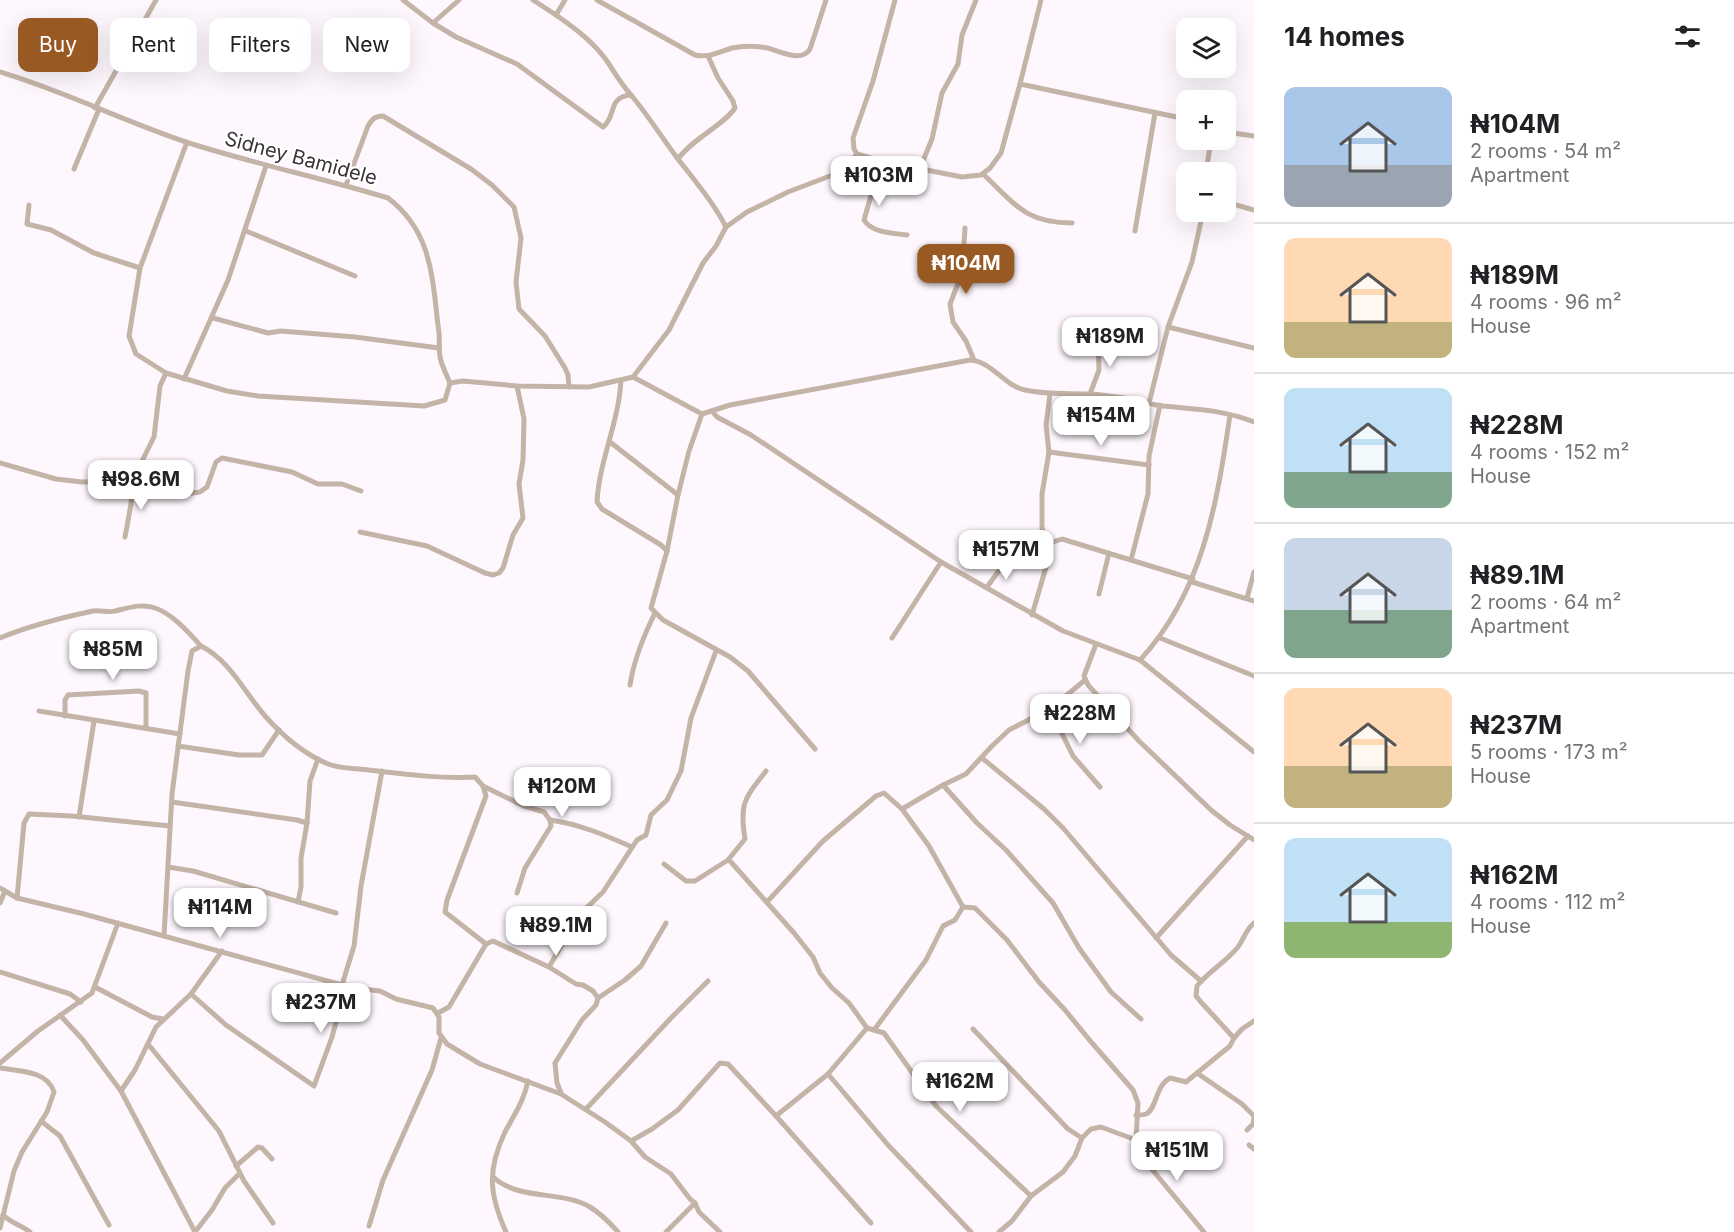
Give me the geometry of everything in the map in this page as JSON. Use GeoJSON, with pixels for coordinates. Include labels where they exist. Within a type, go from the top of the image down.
{"type":"FeatureCollection","features":[{"type":"Feature","properties":{"kind":"street"},"geometry":{"type":"LineString","coordinates":[[74,169],[97,109],[156,0]]}},
{"type":"Feature","properties":{"kind":"street"},"geometry":{"type":"LineString","coordinates":[[403,0],[456,37],[517,64],[603,127],[607,124],[618,99],[631,95]]}},
{"type":"Feature","properties":{"kind":"street"},"geometry":{"type":"LineString","coordinates":[[433,23],[459,0]]}},
{"type":"Feature","properties":{"kind":"street"},"geometry":{"type":"LineString","coordinates":[[533,0],[588,40],[609,64],[620,83],[645,112],[705,193],[726,227]]}},
{"type":"Feature","properties":{"kind":"street"},"geometry":{"type":"LineString","coordinates":[[556,15],[565,0]]}},
{"type":"Feature","properties":{"kind":"street"},"geometry":{"type":"LineString","coordinates":[[597,0],[695,55],[708,56],[750,46],[767,47],[800,57],[806,55],[816,33],[826,0]]}},
{"type":"Feature","properties":{"kind":"street"},"geometry":{"type":"LineString","coordinates":[[895,0],[873,81],[854,138],[854,149],[857,154],[881,161],[962,177],[983,174],[1001,153],[1041,0]]}},
{"type":"Feature","properties":{"kind":"street"},"geometry":{"type":"LineString","coordinates":[[920,168],[932,139],[942,93],[958,64],[962,34],[976,0]]}},
{"type":"Feature","properties":{"kind":"street"},"geometry":{"type":"LineString","coordinates":[[678,159],[688,146],[735,108],[708,56]]}},
{"type":"Feature","properties":{"kind":"street","name":"Sidney Bamidele"},"geometry":{"type":"LineString","coordinates":[[0,72],[28,80],[97,109],[187,142],[266,166],[388,198],[402,210],[421,236],[432,269],[439,348],[450,383]]}},
{"type":"Feature","properties":{"kind":"street"},"geometry":{"type":"LineString","coordinates":[[1020,84],[1176,117]]}},
{"type":"Feature","properties":{"kind":"street"},"geometry":{"type":"LineString","coordinates":[[1135,231],[1155,113]]}},
{"type":"Feature","properties":{"kind":"street"},"geometry":{"type":"LineString","coordinates":[[346,186],[368,126],[372,119],[383,116],[471,169],[509,200],[517,214],[520,238],[516,282],[519,309],[545,336],[568,375],[569,387]]}},
{"type":"Feature","properties":{"kind":"street"},"geometry":{"type":"LineString","coordinates":[[1236,133],[1254,136]]}},
{"type":"Feature","properties":{"kind":"street"},"geometry":{"type":"LineString","coordinates":[[187,142],[140,268],[129,336],[136,354],[166,373],[227,392],[414,406],[424,406],[445,400],[450,383],[463,381],[517,386],[589,387],[633,377],[669,330],[703,263],[716,246],[726,227],[747,212],[788,192],[843,171],[857,154]]}},
{"type":"Feature","properties":{"kind":"street"},"geometry":{"type":"LineString","coordinates":[[881,161],[864,220],[873,228],[908,235]]}},
{"type":"Feature","properties":{"kind":"street"},"geometry":{"type":"LineString","coordinates":[[184,380],[213,318],[246,231],[266,166]]}},
{"type":"Feature","properties":{"kind":"street"},"geometry":{"type":"LineString","coordinates":[[983,174],[1017,207],[1031,217],[1051,222],[1072,223]]}},
{"type":"Feature","properties":{"kind":"street"},"geometry":{"type":"LineString","coordinates":[[29,205],[27,224],[51,230],[94,253],[140,268]]}},
{"type":"Feature","properties":{"kind":"street"},"geometry":{"type":"LineString","coordinates":[[1236,205],[1254,210]]}},
{"type":"Feature","properties":{"kind":"street"},"geometry":{"type":"LineString","coordinates":[[1149,403],[1168,327],[1191,262],[1201,222]]}},
{"type":"Feature","properties":{"kind":"street"},"geometry":{"type":"LineString","coordinates":[[965,228],[962,273],[950,304],[953,322],[966,341],[974,360]]}},
{"type":"Feature","properties":{"kind":"street"},"geometry":{"type":"LineString","coordinates":[[246,231],[355,276]]}},
{"type":"Feature","properties":{"kind":"street"},"geometry":{"type":"LineString","coordinates":[[213,318],[268,333],[281,331],[355,337],[439,348]]}},
{"type":"Feature","properties":{"kind":"street"},"geometry":{"type":"LineString","coordinates":[[1168,327],[1254,348]]}},
{"type":"Feature","properties":{"kind":"street"},"geometry":{"type":"LineString","coordinates":[[1090,394],[1099,370],[1098,337]]}},
{"type":"Feature","properties":{"kind":"street"},"geometry":{"type":"LineString","coordinates":[[633,377],[702,414],[730,405],[974,360],[988,365],[1018,388],[1050,394],[1090,394],[1160,405],[1206,409],[1254,422]]}},
{"type":"Feature","properties":{"kind":"street"},"geometry":{"type":"LineString","coordinates":[[125,537],[131,504],[132,481],[154,437],[160,386],[166,373]]}},
{"type":"Feature","properties":{"kind":"street"},"geometry":{"type":"LineString","coordinates":[[621,380],[617,416],[597,494],[597,502],[600,507],[667,551]]}},
{"type":"Feature","properties":{"kind":"street"},"geometry":{"type":"LineString","coordinates":[[360,532],[427,546],[485,573],[493,575],[499,573],[513,535],[523,519],[519,484],[523,460],[524,419],[517,386]]}},
{"type":"Feature","properties":{"kind":"street"},"geometry":{"type":"LineString","coordinates":[[1032,615],[1051,550],[1042,528],[1042,494],[1049,452],[1046,426],[1050,394]]}},
{"type":"Feature","properties":{"kind":"street"},"geometry":{"type":"LineString","coordinates":[[1131,560],[1148,494],[1149,465],[1160,405]]}},
{"type":"Feature","properties":{"kind":"street"},"geometry":{"type":"LineString","coordinates":[[712,411],[717,417],[751,435],[941,562],[1017,603],[1032,615],[1063,631],[1140,660],[1254,752]]}},
{"type":"Feature","properties":{"kind":"street"},"geometry":{"type":"LineString","coordinates":[[702,414],[678,495],[660,582],[651,608],[663,620],[730,657],[752,675],[814,749]]}},
{"type":"Feature","properties":{"kind":"street"},"geometry":{"type":"LineString","coordinates":[[1140,660],[1160,638],[1192,581],[1211,525],[1230,415]]}},
{"type":"Feature","properties":{"kind":"street"},"geometry":{"type":"LineString","coordinates":[[610,442],[678,495]]}},
{"type":"Feature","properties":{"kind":"street"},"geometry":{"type":"LineString","coordinates":[[1049,452],[1149,465]]}},
{"type":"Feature","properties":{"kind":"street"},"geometry":{"type":"LineString","coordinates":[[0,463],[56,479],[82,482],[132,481],[168,496],[200,492],[207,487],[216,462],[222,458],[292,472],[318,484],[342,484],[361,491]]}},
{"type":"Feature","properties":{"kind":"street"},"geometry":{"type":"LineString","coordinates":[[1050,543],[1062,539],[1254,601]]}},
{"type":"Feature","properties":{"kind":"street"},"geometry":{"type":"LineString","coordinates":[[661,545],[669,542]]}},
{"type":"Feature","properties":{"kind":"street"},"geometry":{"type":"LineString","coordinates":[[1099,594],[1109,553]]}},
{"type":"Feature","properties":{"kind":"street"},"geometry":{"type":"LineString","coordinates":[[987,587],[1006,561]]}},
{"type":"Feature","properties":{"kind":"street"},"geometry":{"type":"LineString","coordinates":[[892,638],[941,562]]}},
{"type":"Feature","properties":{"kind":"street"},"geometry":{"type":"LineString","coordinates":[[1247,598],[1254,572]]}},
{"type":"Feature","properties":{"kind":"street"},"geometry":{"type":"LineString","coordinates":[[0,638],[32,625],[102,610],[112,612],[124,608],[148,606],[160,610],[228,668],[265,716],[279,730],[303,751],[318,759],[337,766],[460,778],[475,777],[483,786],[524,806],[544,812],[551,826],[525,868],[517,892]]}},
{"type":"Feature","properties":{"kind":"street"},"geometry":{"type":"LineString","coordinates":[[630,685],[633,663],[655,613]]}},
{"type":"Feature","properties":{"kind":"street"},"geometry":{"type":"LineString","coordinates":[[1160,638],[1254,676]]}},
{"type":"Feature","properties":{"kind":"street"},"geometry":{"type":"LineString","coordinates":[[164,936],[172,802],[188,671],[195,640]]}},
{"type":"Feature","properties":{"kind":"street"},"geometry":{"type":"LineString","coordinates":[[902,809],[966,774],[1009,730],[1050,709],[1084,680],[1096,644]]}},
{"type":"Feature","properties":{"kind":"street"},"geometry":{"type":"LineString","coordinates":[[194,649],[201,646]]}},
{"type":"Feature","properties":{"kind":"street"},"geometry":{"type":"LineString","coordinates":[[549,967],[579,915],[603,892],[637,840],[646,835],[651,815],[667,800],[681,771],[690,718],[716,651]]}},
{"type":"Feature","properties":{"kind":"street"},"geometry":{"type":"LineString","coordinates":[[1084,680],[1139,741],[1211,810],[1254,840]]}},
{"type":"Feature","properties":{"kind":"street"},"geometry":{"type":"LineString","coordinates":[[65,716],[65,700],[68,695],[139,691],[146,693],[148,698],[146,728]]}},
{"type":"Feature","properties":{"kind":"street"},"geometry":{"type":"LineString","coordinates":[[1050,709],[1073,756],[1100,787]]}},
{"type":"Feature","properties":{"kind":"street"},"geometry":{"type":"LineString","coordinates":[[39,711],[180,734]]}},
{"type":"Feature","properties":{"kind":"street"},"geometry":{"type":"LineString","coordinates":[[80,817],[94,721]]}},
{"type":"Feature","properties":{"kind":"street"},"geometry":{"type":"LineString","coordinates":[[178,746],[239,755],[262,754],[279,730]]}},
{"type":"Feature","properties":{"kind":"street"},"geometry":{"type":"LineString","coordinates":[[982,758],[1044,809],[1063,828],[1171,955],[1201,981]]}},
{"type":"Feature","properties":{"kind":"street"},"geometry":{"type":"LineString","coordinates":[[298,902],[310,781],[318,759]]}},
{"type":"Feature","properties":{"kind":"street"},"geometry":{"type":"LineString","coordinates":[[191,994],[226,1025],[314,1086],[332,1037],[342,985],[354,946],[361,886],[382,771]]}},
{"type":"Feature","properties":{"kind":"street"},"geometry":{"type":"LineString","coordinates":[[664,864],[686,881],[695,881],[737,852],[745,839],[742,811],[747,796],[766,771]]}},
{"type":"Feature","properties":{"kind":"street"},"geometry":{"type":"LineString","coordinates":[[944,785],[977,823],[1006,850],[1046,894],[1079,948],[1111,992],[1141,1019]]}},
{"type":"Feature","properties":{"kind":"street"},"geometry":{"type":"LineString","coordinates":[[483,786],[486,796],[447,900],[445,912],[486,944]]}},
{"type":"Feature","properties":{"kind":"street"},"geometry":{"type":"LineString","coordinates":[[767,902],[823,842],[876,796],[884,792],[902,809],[930,846],[963,907]]}},
{"type":"Feature","properties":{"kind":"street"},"geometry":{"type":"LineString","coordinates":[[172,802],[307,823]]}},
{"type":"Feature","properties":{"kind":"street"},"geometry":{"type":"LineString","coordinates":[[18,898],[25,819],[28,814],[171,826]]}},
{"type":"Feature","properties":{"kind":"street"},"geometry":{"type":"LineString","coordinates":[[550,820],[570,823],[606,835],[632,847]]}},
{"type":"Feature","properties":{"kind":"street"},"geometry":{"type":"LineString","coordinates":[[1156,938],[1248,836]]}},
{"type":"Feature","properties":{"kind":"street"},"geometry":{"type":"LineString","coordinates":[[728,860],[808,950],[820,973],[849,1003],[867,1028],[884,1033],[936,1106],[1030,1196]]}},
{"type":"Feature","properties":{"kind":"street"},"geometry":{"type":"LineString","coordinates":[[168,867],[193,871],[336,913]]}},
{"type":"Feature","properties":{"kind":"street"},"geometry":{"type":"LineString","coordinates":[[0,903],[3,890],[18,898],[342,985],[380,991],[396,999],[433,1008],[438,1013],[441,1038],[454,1050],[480,1064],[550,1089],[586,1109],[631,1141],[645,1157],[676,1179],[683,1191],[695,1203],[699,1212],[720,1232]]}},
{"type":"Feature","properties":{"kind":"street"},"geometry":{"type":"LineString","coordinates":[[874,1030],[926,960],[943,926],[955,920],[963,907]]}},
{"type":"Feature","properties":{"kind":"street"},"geometry":{"type":"LineString","coordinates":[[963,907],[975,908],[1007,940],[1039,982],[1126,1080],[1138,1103],[1136,1140],[1140,1155],[1203,1232]]}},
{"type":"Feature","properties":{"kind":"street"},"geometry":{"type":"LineString","coordinates":[[0,1063],[78,1001],[92,993],[118,923]]}},
{"type":"Feature","properties":{"kind":"street"},"geometry":{"type":"LineString","coordinates":[[561,1094],[554,1066],[557,1058],[582,1020],[596,1005],[598,998],[641,966],[666,923]]}},
{"type":"Feature","properties":{"kind":"street"},"geometry":{"type":"LineString","coordinates":[[1234,1038],[1196,996],[1197,986],[1224,963],[1240,945],[1249,927],[1254,923]]}},
{"type":"Feature","properties":{"kind":"street"},"geometry":{"type":"LineString","coordinates":[[438,1013],[446,1010],[453,1001],[486,944],[496,941],[549,967],[576,984],[583,985],[598,998]]}},
{"type":"Feature","properties":{"kind":"street"},"geometry":{"type":"LineString","coordinates":[[121,1091],[135,1070],[156,1027],[191,994],[222,951]]}},
{"type":"Feature","properties":{"kind":"street"},"geometry":{"type":"LineString","coordinates":[[0,972],[64,991],[78,1001]]}},
{"type":"Feature","properties":{"kind":"street"},"geometry":{"type":"LineString","coordinates":[[586,1109],[708,981]]}},
{"type":"Feature","properties":{"kind":"street"},"geometry":{"type":"LineString","coordinates":[[95,987],[152,1017],[164,1019]]}},
{"type":"Feature","properties":{"kind":"street"},"geometry":{"type":"LineString","coordinates":[[60,1015],[83,1040],[121,1091],[195,1232],[225,1188],[240,1173]]}},
{"type":"Feature","properties":{"kind":"street"},"geometry":{"type":"LineString","coordinates":[[152,1017],[156,1027]]}},
{"type":"Feature","properties":{"kind":"street"},"geometry":{"type":"LineString","coordinates":[[1136,1115],[1146,1114],[1151,1110],[1163,1081],[1170,1078],[1186,1082],[1223,1053],[1242,1029],[1254,1021]]}},
{"type":"Feature","properties":{"kind":"street"},"geometry":{"type":"LineString","coordinates":[[776,1116],[828,1074],[867,1028]]}},
{"type":"Feature","properties":{"kind":"street"},"geometry":{"type":"LineString","coordinates":[[973,1029],[1068,1129],[1082,1138]]}},
{"type":"Feature","properties":{"kind":"street"},"geometry":{"type":"LineString","coordinates":[[369,1226],[382,1180],[432,1070],[441,1038]]}},
{"type":"Feature","properties":{"kind":"street"},"geometry":{"type":"LineString","coordinates":[[148,1044],[219,1131],[240,1173],[273,1223]]}},
{"type":"Feature","properties":{"kind":"street"},"geometry":{"type":"LineString","coordinates":[[7,1058],[10,1070]]}},
{"type":"Feature","properties":{"kind":"street"},"geometry":{"type":"LineString","coordinates":[[631,1141],[678,1110],[720,1063],[728,1064],[871,1223]]}},
{"type":"Feature","properties":{"kind":"street"},"geometry":{"type":"LineString","coordinates":[[0,1068],[39,1075],[50,1083],[53,1089],[52,1098],[14,1171],[1,1227]]}},
{"type":"Feature","properties":{"kind":"street"},"geometry":{"type":"LineString","coordinates":[[828,1074],[888,1145],[971,1232]]}},
{"type":"Feature","properties":{"kind":"street"},"geometry":{"type":"LineString","coordinates":[[1197,1074],[1242,1104],[1254,1117],[1253,1124],[1247,1130]]}},
{"type":"Feature","properties":{"kind":"street"},"geometry":{"type":"LineString","coordinates":[[506,1232],[494,1198],[492,1169],[505,1132],[524,1100],[528,1081]]}},
{"type":"Feature","properties":{"kind":"street"},"geometry":{"type":"LineString","coordinates":[[550,1089],[557,1083]]}},
{"type":"Feature","properties":{"kind":"street"},"geometry":{"type":"LineString","coordinates":[[41,1121],[60,1136],[109,1225]]}},
{"type":"Feature","properties":{"kind":"street"},"geometry":{"type":"LineString","coordinates":[[999,1232],[1012,1221],[1030,1196],[1063,1172],[1075,1156],[1082,1138],[1091,1129],[1101,1127],[1136,1140]]}},
{"type":"Feature","properties":{"kind":"street"},"geometry":{"type":"LineString","coordinates":[[236,1166],[258,1147],[262,1148],[272,1159]]}},
{"type":"Feature","properties":{"kind":"street"},"geometry":{"type":"LineString","coordinates":[[493,1177],[502,1185],[590,1207],[618,1232]]}},
{"type":"Feature","properties":{"kind":"street"},"geometry":{"type":"LineString","coordinates":[[666,1232],[695,1203]]}},
{"type":"Feature","properties":{"kind":"street"},"geometry":{"type":"LineString","coordinates":[[3,1215],[30,1232]]}},
{"type":"Feature","properties":{"kind":"street"},"geometry":{"type":"LineString","coordinates":[[1,1227],[10,1221]]}}]}
